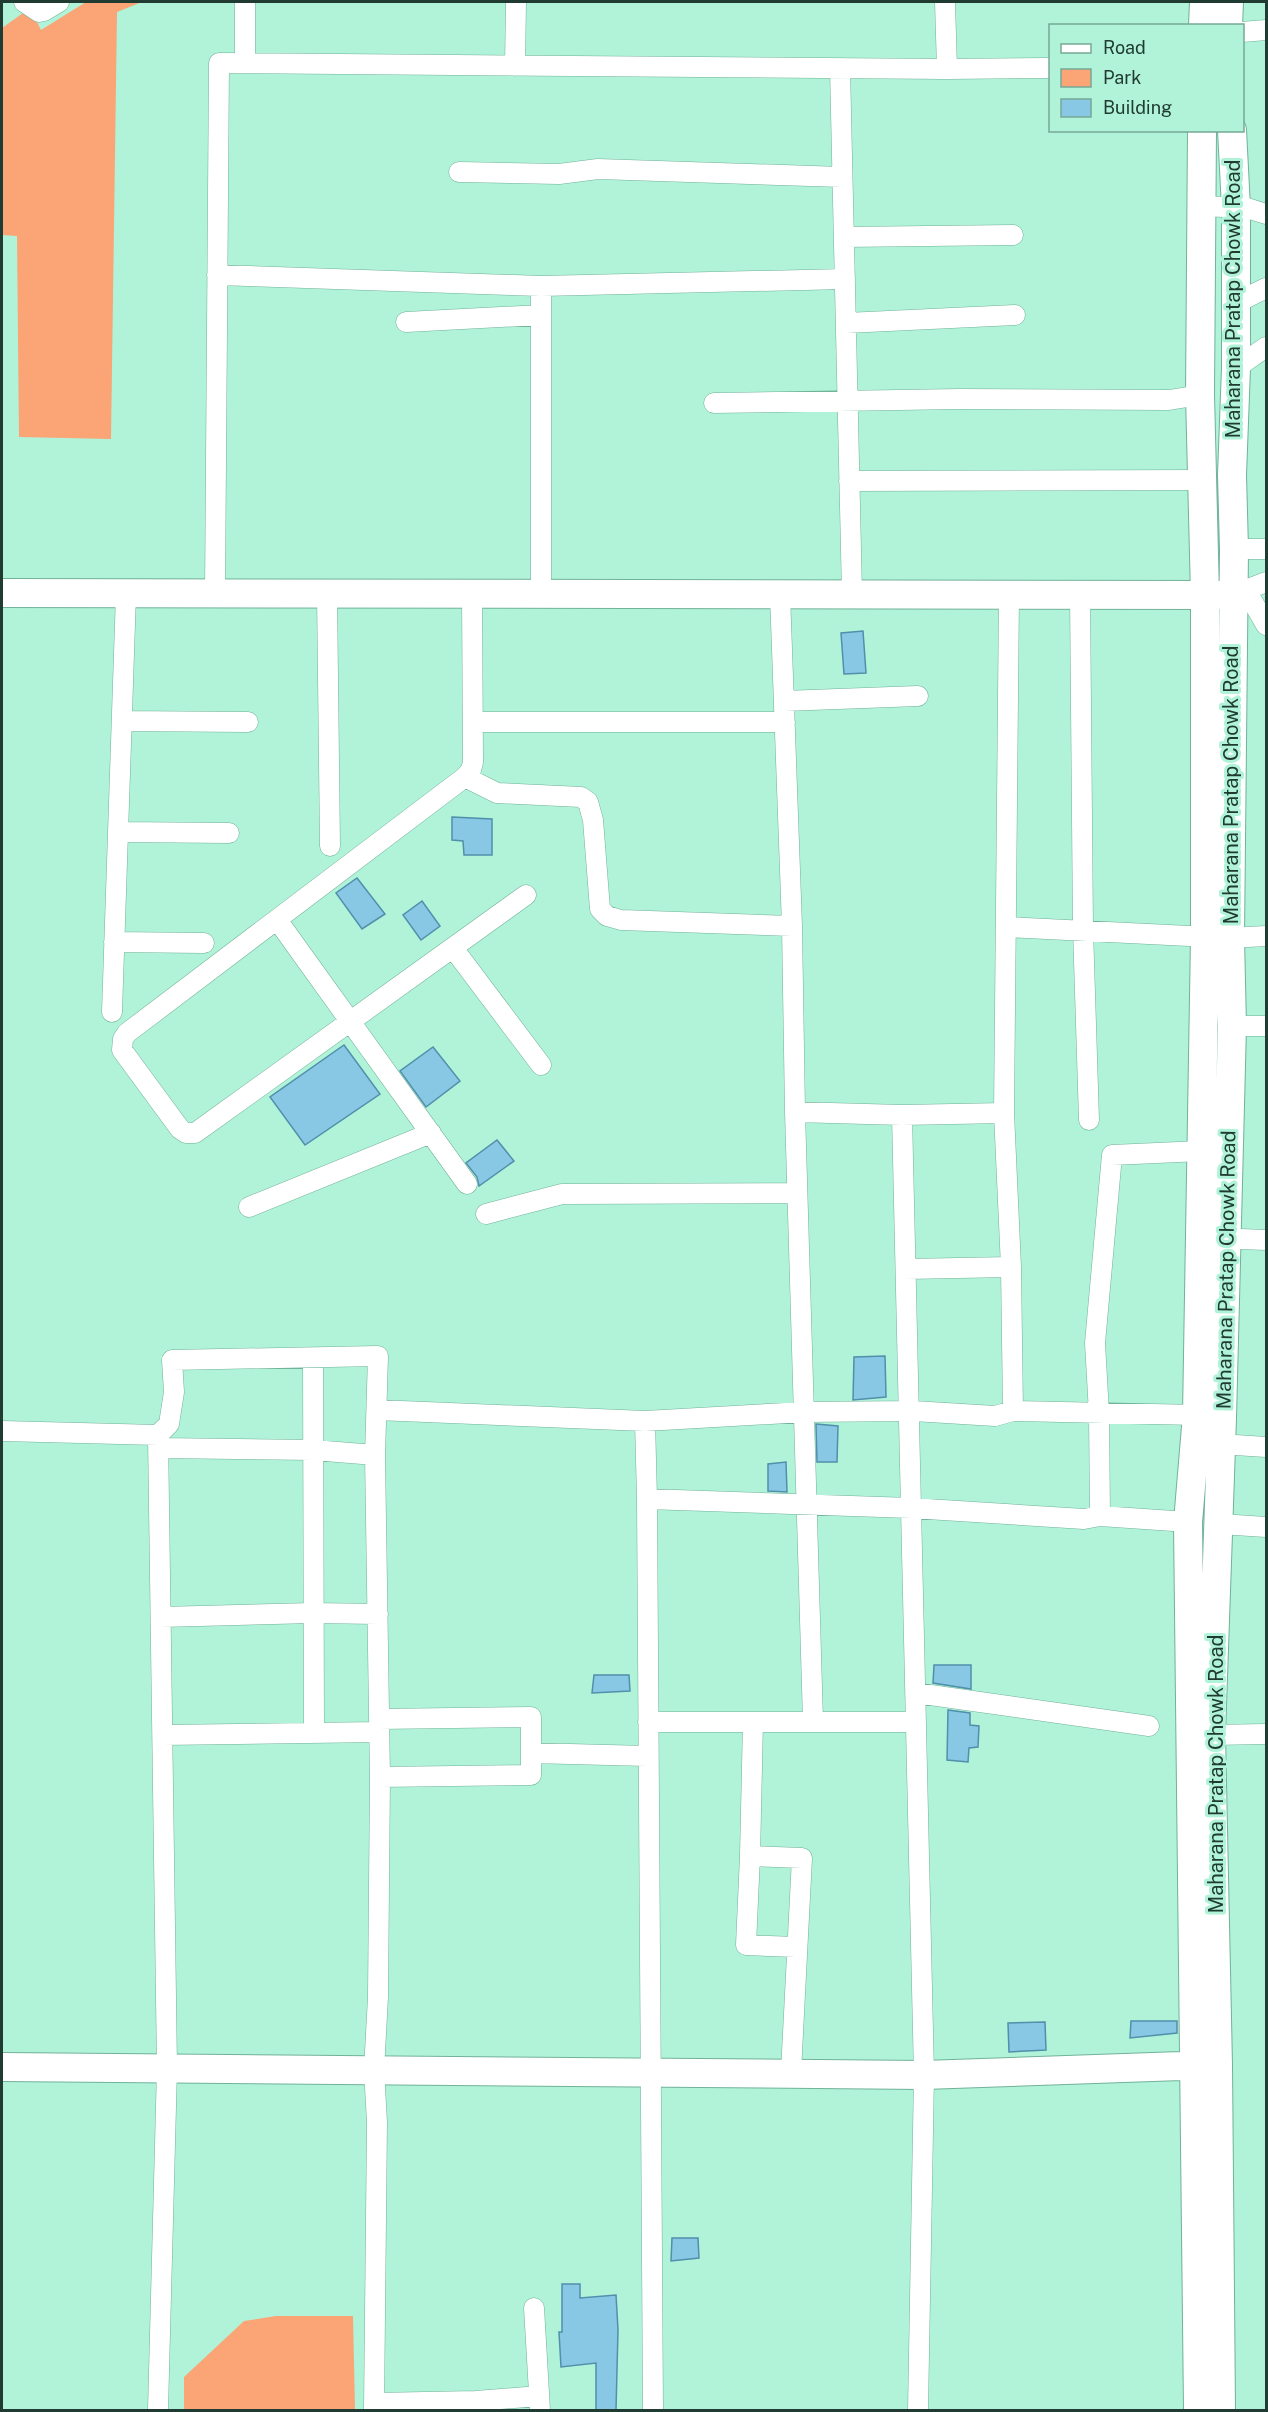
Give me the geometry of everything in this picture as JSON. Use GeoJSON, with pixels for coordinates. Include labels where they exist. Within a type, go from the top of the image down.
{"type":"FeatureCollection","features":[{"type":"Feature","properties":{"kind":"main road"},"geometry":{"type":"LineString","coordinates":[[1203,24],[1204,2]]}},
{"type":"Feature","properties":{"kind":"main road"},"geometry":{"type":"LineString","coordinates":[[1228,24],[1229,2]]}},
{"type":"Feature","properties":{"kind":"main road","name":"Maharana Pratap Chowk Road"},"geometry":{"type":"LineString","coordinates":[[1202,132],[1200,395],[1203,480],[1228,593]]}},
{"type":"Feature","properties":{"kind":"main road","name":"Maharana Pratap Chowk Road"},"geometry":{"type":"LineString","coordinates":[[1198,2410],[1211,1735],[1220,1524],[1220,1444],[1213,1238],[1201,1151],[1217,938],[1228,593],[1234,549],[1232,475],[1236,368],[1236,208],[1232,132]]}},
{"type":"Feature","properties":{"kind":"main road"},"geometry":{"type":"LineString","coordinates":[[2,593],[1080,595],[1228,593]]}},
{"type":"Feature","properties":{"kind":"main road","name":"Maharana Pratap Chowk Road"},"geometry":{"type":"LineString","coordinates":[[1217,938],[1232,1026],[1188,1522],[1205,2065],[1221,2410]]}},
{"type":"Feature","properties":{"kind":"main road"},"geometry":{"type":"LineString","coordinates":[[2,2067],[924,2074],[1205,2065]]}},
{"type":"Feature","properties":{"kind":"street"},"geometry":{"type":"LineString","coordinates":[[24,2],[39,12],[59,2]]}},
{"type":"Feature","properties":{"kind":"street"},"geometry":{"type":"LineString","coordinates":[[245,2],[245,63]]}},
{"type":"Feature","properties":{"kind":"street"},"geometry":{"type":"LineString","coordinates":[[515,66],[516,2]]}},
{"type":"Feature","properties":{"kind":"street"},"geometry":{"type":"LineString","coordinates":[[945,2],[947,69]]}},
{"type":"Feature","properties":{"kind":"street"},"geometry":{"type":"LineString","coordinates":[[1244,32],[1266,30]]}},
{"type":"Feature","properties":{"kind":"street"},"geometry":{"type":"LineString","coordinates":[[215,593],[219,63],[1049,68]]}},
{"type":"Feature","properties":{"kind":"street"},"geometry":{"type":"LineString","coordinates":[[840,68],[852,594]]}},
{"type":"Feature","properties":{"kind":"street"},"geometry":{"type":"LineString","coordinates":[[459,172],[559,174],[598,169],[842,177]]}},
{"type":"Feature","properties":{"kind":"street"},"geometry":{"type":"LineString","coordinates":[[1200,206],[1246,208],[1266,214]]}},
{"type":"Feature","properties":{"kind":"street"},"geometry":{"type":"LineString","coordinates":[[844,237],[1013,235]]}},
{"type":"Feature","properties":{"kind":"street"},"geometry":{"type":"LineString","coordinates":[[217,275],[541,286],[845,279]]}},
{"type":"Feature","properties":{"kind":"street"},"geometry":{"type":"LineString","coordinates":[[541,286],[541,594]]}},
{"type":"Feature","properties":{"kind":"street"},"geometry":{"type":"LineString","coordinates":[[1236,303],[1266,288]]}},
{"type":"Feature","properties":{"kind":"street"},"geometry":{"type":"LineString","coordinates":[[406,322],[541,315]]}},
{"type":"Feature","properties":{"kind":"street"},"geometry":{"type":"LineString","coordinates":[[846,323],[1015,315]]}},
{"type":"Feature","properties":{"kind":"street"},"geometry":{"type":"LineString","coordinates":[[1236,368],[1266,347]]}},
{"type":"Feature","properties":{"kind":"street"},"geometry":{"type":"LineString","coordinates":[[714,403],[1169,400],[1200,395]]}},
{"type":"Feature","properties":{"kind":"street"},"geometry":{"type":"LineString","coordinates":[[849,481],[1203,480]]}},
{"type":"Feature","properties":{"kind":"street"},"geometry":{"type":"LineString","coordinates":[[1234,549],[1266,549]]}},
{"type":"Feature","properties":{"kind":"street"},"geometry":{"type":"LineString","coordinates":[[1228,593],[1266,582]]}},
{"type":"Feature","properties":{"kind":"street"},"geometry":{"type":"LineString","coordinates":[[472,593],[474,722],[471,770],[465,777],[278,921],[127,1034],[121,1045],[125,1054],[180,1129],[186,1133],[195,1133],[526,895]]}},
{"type":"Feature","properties":{"kind":"street"},"geometry":{"type":"LineString","coordinates":[[1228,593],[1266,625]]}},
{"type":"Feature","properties":{"kind":"street"},"geometry":{"type":"LineString","coordinates":[[112,1012],[126,594]]}},
{"type":"Feature","properties":{"kind":"street"},"geometry":{"type":"LineString","coordinates":[[327,594],[330,846]]}},
{"type":"Feature","properties":{"kind":"street"},"geometry":{"type":"LineString","coordinates":[[780,594],[792,926],[797,1193],[813,1721]]}},
{"type":"Feature","properties":{"kind":"street"},"geometry":{"type":"LineString","coordinates":[[1009,594],[1004,1113],[1011,1267],[1013,1411]]}},
{"type":"Feature","properties":{"kind":"street"},"geometry":{"type":"LineString","coordinates":[[1080,595],[1089,1120]]}},
{"type":"Feature","properties":{"kind":"street"},"geometry":{"type":"LineString","coordinates":[[784,701],[918,696]]}},
{"type":"Feature","properties":{"kind":"street"},"geometry":{"type":"LineString","coordinates":[[122,720],[248,722]]}},
{"type":"Feature","properties":{"kind":"street"},"geometry":{"type":"LineString","coordinates":[[474,722],[785,722]]}},
{"type":"Feature","properties":{"kind":"street"},"geometry":{"type":"LineString","coordinates":[[465,777],[497,793],[581,797],[588,802],[593,820],[600,909],[607,916],[621,920],[792,926]]}},
{"type":"Feature","properties":{"kind":"street"},"geometry":{"type":"LineString","coordinates":[[118,832],[229,833]]}},
{"type":"Feature","properties":{"kind":"street"},"geometry":{"type":"LineString","coordinates":[[278,921],[468,1184]]}},
{"type":"Feature","properties":{"kind":"street"},"geometry":{"type":"LineString","coordinates":[[1006,927],[1217,938],[1266,936]]}},
{"type":"Feature","properties":{"kind":"street"},"geometry":{"type":"LineString","coordinates":[[114,942],[204,943]]}},
{"type":"Feature","properties":{"kind":"street"},"geometry":{"type":"LineString","coordinates":[[453,948],[541,1065]]}},
{"type":"Feature","properties":{"kind":"street"},"geometry":{"type":"LineString","coordinates":[[1232,1026],[1266,1026]]}},
{"type":"Feature","properties":{"kind":"street"},"geometry":{"type":"LineString","coordinates":[[795,1112],[902,1115],[1004,1113]]}},
{"type":"Feature","properties":{"kind":"street"},"geometry":{"type":"LineString","coordinates":[[902,1115],[924,2074],[918,2410]]}},
{"type":"Feature","properties":{"kind":"street"},"geometry":{"type":"LineString","coordinates":[[249,1208],[431,1133]]}},
{"type":"Feature","properties":{"kind":"street"},"geometry":{"type":"LineString","coordinates":[[1100,1516],[1099,1413],[1095,1343],[1112,1155],[1201,1151]]}},
{"type":"Feature","properties":{"kind":"street"},"geometry":{"type":"LineString","coordinates":[[486,1214],[562,1194],[797,1193]]}},
{"type":"Feature","properties":{"kind":"street"},"geometry":{"type":"LineString","coordinates":[[1213,1238],[1266,1240]]}},
{"type":"Feature","properties":{"kind":"street"},"geometry":{"type":"LineString","coordinates":[[906,1269],[1011,1267]]}},
{"type":"Feature","properties":{"kind":"street"},"geometry":{"type":"LineString","coordinates":[[158,2410],[167,2068],[158,1442],[169,1424],[174,1392],[172,1360],[378,1356],[375,1455],[380,1777],[378,1997],[374,2070],[377,2122],[374,2407],[540,2403],[534,2308]]}},
{"type":"Feature","properties":{"kind":"street"},"geometry":{"type":"LineString","coordinates":[[313,1358],[314,1733]]}},
{"type":"Feature","properties":{"kind":"street"},"geometry":{"type":"LineString","coordinates":[[376,1410],[645,1422],[804,1412],[995,1416],[1013,1411],[1197,1415]]}},
{"type":"Feature","properties":{"kind":"street"},"geometry":{"type":"LineString","coordinates":[[645,1422],[653,2410]]}},
{"type":"Feature","properties":{"kind":"street"},"geometry":{"type":"LineString","coordinates":[[2,1431],[375,1455]]}},
{"type":"Feature","properties":{"kind":"street"},"geometry":{"type":"LineString","coordinates":[[1220,1444],[1266,1447]]}},
{"type":"Feature","properties":{"kind":"street"},"geometry":{"type":"LineString","coordinates":[[647,1499],[911,1508],[1084,1519],[1100,1516],[1188,1522]]}},
{"type":"Feature","properties":{"kind":"street"},"geometry":{"type":"LineString","coordinates":[[1220,1524],[1266,1527]]}},
{"type":"Feature","properties":{"kind":"street"},"geometry":{"type":"LineString","coordinates":[[161,1617],[314,1612],[378,1614]]}},
{"type":"Feature","properties":{"kind":"street"},"geometry":{"type":"LineString","coordinates":[[916,1693],[1149,1726]]}},
{"type":"Feature","properties":{"kind":"street"},"geometry":{"type":"LineString","coordinates":[[162,1735],[314,1733],[379,1726],[531,1718],[531,1775],[380,1777]]}},
{"type":"Feature","properties":{"kind":"street"},"geometry":{"type":"LineString","coordinates":[[648,1722],[916,1722]]}},
{"type":"Feature","properties":{"kind":"street"},"geometry":{"type":"LineString","coordinates":[[753,1722],[746,1946],[796,1947]]}},
{"type":"Feature","properties":{"kind":"street"},"geometry":{"type":"LineString","coordinates":[[1211,1735],[1266,1734]]}},
{"type":"Feature","properties":{"kind":"street"},"geometry":{"type":"LineString","coordinates":[[531,1753],[647,1756]]}},
{"type":"Feature","properties":{"kind":"street"},"geometry":{"type":"LineString","coordinates":[[750,1856],[801,1858],[791,2072]]}},
{"type":"Feature","properties":{"kind":"green space"},"geometry":{"type":"Polygon","coordinates":[[[86,2],[142,2],[117,12],[111,439],[19,437],[17,236],[2,235],[2,28],[30,8],[41,30],[86,2]]]}},
{"type":"Feature","properties":{"kind":"green space"},"geometry":{"type":"Polygon","coordinates":[[[276,2316],[353,2316],[355,2410],[184,2410],[184,2377],[244,2321],[276,2316]]]}},
{"type":"Feature","properties":{"kind":"building"},"geometry":{"type":"Polygon","coordinates":[[[863,631],[866,673],[844,674],[841,633],[863,631]]]}},
{"type":"Feature","properties":{"kind":"building"},"geometry":{"type":"Polygon","coordinates":[[[452,817],[492,819],[492,855],[464,855],[463,841],[452,840],[452,817]]]}},
{"type":"Feature","properties":{"kind":"building"},"geometry":{"type":"Polygon","coordinates":[[[357,878],[385,914],[362,929],[336,893],[357,878]]]}},
{"type":"Feature","properties":{"kind":"building"},"geometry":{"type":"Polygon","coordinates":[[[422,901],[440,926],[421,940],[403,915],[422,901]]]}},
{"type":"Feature","properties":{"kind":"building"},"geometry":{"type":"Polygon","coordinates":[[[344,1045],[380,1094],[305,1145],[270,1097],[344,1045]]]}},
{"type":"Feature","properties":{"kind":"building"},"geometry":{"type":"Polygon","coordinates":[[[433,1047],[460,1081],[426,1107],[400,1071],[433,1047]]]}},
{"type":"Feature","properties":{"kind":"building"},"geometry":{"type":"Polygon","coordinates":[[[497,1140],[514,1161],[479,1186],[477,1177],[466,1163],[497,1140]]]}},
{"type":"Feature","properties":{"kind":"building"},"geometry":{"type":"Polygon","coordinates":[[[885,1356],[886,1397],[853,1400],[854,1357],[885,1356]]]}},
{"type":"Feature","properties":{"kind":"building"},"geometry":{"type":"Polygon","coordinates":[[[816,1424],[838,1426],[837,1462],[817,1462],[816,1424]]]}},
{"type":"Feature","properties":{"kind":"building"},"geometry":{"type":"Polygon","coordinates":[[[786,1462],[787,1492],[768,1491],[768,1464],[786,1462]]]}},
{"type":"Feature","properties":{"kind":"building"},"geometry":{"type":"Polygon","coordinates":[[[934,1665],[971,1665],[971,1689],[933,1683],[934,1665]]]}},
{"type":"Feature","properties":{"kind":"building"},"geometry":{"type":"Polygon","coordinates":[[[594,1675],[629,1675],[630,1691],[592,1693],[594,1675]]]}},
{"type":"Feature","properties":{"kind":"building"},"geometry":{"type":"Polygon","coordinates":[[[948,1710],[970,1713],[970,1725],[979,1726],[978,1747],[969,1748],[968,1762],[947,1760],[948,1710]]]}},
{"type":"Feature","properties":{"kind":"building"},"geometry":{"type":"Polygon","coordinates":[[[1131,2021],[1177,2021],[1177,2033],[1130,2038],[1131,2021]]]}},
{"type":"Feature","properties":{"kind":"building"},"geometry":{"type":"Polygon","coordinates":[[[1045,2022],[1046,2050],[1009,2052],[1008,2023],[1045,2022]]]}},
{"type":"Feature","properties":{"kind":"building"},"geometry":{"type":"Polygon","coordinates":[[[672,2238],[698,2238],[699,2258],[671,2261],[672,2238]]]}},
{"type":"Feature","properties":{"kind":"building"},"geometry":{"type":"Polygon","coordinates":[[[562,2284],[580,2284],[580,2298],[616,2295],[618,2330],[616,2410],[596,2410],[596,2363],[561,2367],[559,2332],[562,2332],[562,2284]]]}}]}
